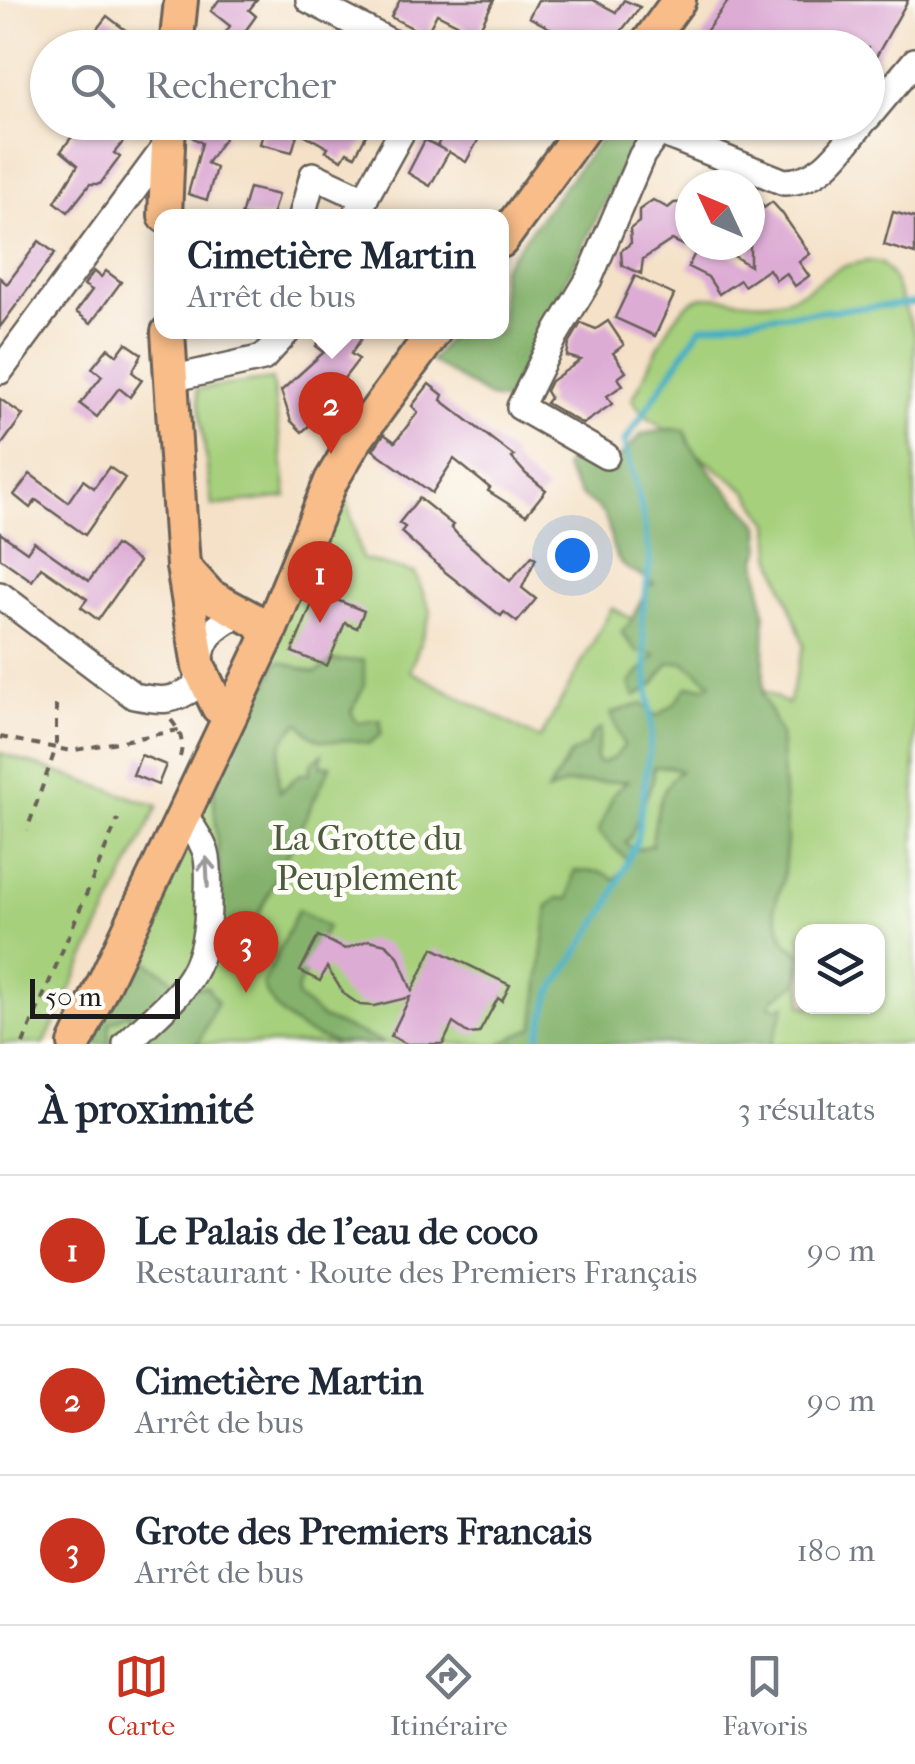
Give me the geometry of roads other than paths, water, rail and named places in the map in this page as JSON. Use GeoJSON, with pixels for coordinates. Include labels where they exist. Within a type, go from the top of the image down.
{"type":"FeatureCollection","features":[{"type":"Feature","properties":{"kind":"main road"},"geometry":{"type":"LineString","coordinates":[[178,30],[181,0]]}},
{"type":"Feature","properties":{"kind":"main road"},"geometry":{"type":"LineString","coordinates":[[657,30],[677,1]]}},
{"type":"Feature","properties":{"kind":"main road"},"geometry":{"type":"LineString","coordinates":[[165,209],[168,140]]}},
{"type":"Feature","properties":{"kind":"main road"},"geometry":{"type":"LineString","coordinates":[[509,230],[575,140]]}},
{"type":"Feature","properties":{"kind":"main road"},"geometry":{"type":"LineString","coordinates":[[168,339],[183,566],[200,666],[218,707]]}},
{"type":"Feature","properties":{"kind":"main road"},"geometry":{"type":"LineString","coordinates":[[58,1044],[288,558],[354,442],[429,339]]}},
{"type":"Feature","properties":{"kind":"main road"},"geometry":{"type":"LineString","coordinates":[[183,566],[210,596],[256,623]]}},
{"type":"Feature","properties":{"kind":"main road"},"geometry":{"type":"LineString","coordinates":[[75,1044],[184,812],[256,623]]}},
{"type":"Feature","properties":{"kind":"street"},"geometry":{"type":"LineString","coordinates":[[309,0],[367,30]]}},
{"type":"Feature","properties":{"kind":"street"},"geometry":{"type":"LineString","coordinates":[[885,96],[915,61]]}},
{"type":"Feature","properties":{"kind":"street"},"geometry":{"type":"LineString","coordinates":[[0,371],[164,140]]}},
{"type":"Feature","properties":{"kind":"street"},"geometry":{"type":"LineString","coordinates":[[304,209],[314,175],[360,208],[397,140]]}},
{"type":"Feature","properties":{"kind":"street"},"geometry":{"type":"LineString","coordinates":[[606,456],[520,407],[589,279],[642,155],[644,140]]}},
{"type":"Feature","properties":{"kind":"street"},"geometry":{"type":"LineString","coordinates":[[677,140],[784,182],[805,182],[830,162],[848,140]]}},
{"type":"Feature","properties":{"kind":"street"},"geometry":{"type":"LineString","coordinates":[[264,358],[269,339]]}},
{"type":"Feature","properties":{"kind":"street"},"geometry":{"type":"LineString","coordinates":[[171,379],[264,358],[281,339]]}},
{"type":"Feature","properties":{"kind":"street"},"geometry":{"type":"LineString","coordinates":[[0,595],[141,698],[171,701],[183,696],[196,686],[203,641],[224,622],[256,623]]}},
{"type":"Feature","properties":{"kind":"street"},"geometry":{"type":"LineString","coordinates":[[126,1044],[188,982],[204,950],[208,913],[205,850],[184,812]]}},
{"type":"Feature","properties":{"kind":"waterway"},"geometry":{"type":"LineString","coordinates":[[537,1044],[551,993],[607,908],[637,840],[652,730],[642,618],[650,561],[641,505],[624,443],[701,327],[759,317],[915,303]]}},
{"type":"Feature","properties":{"kind":"place","name":"Cimetière Martin"},"geometry":{"type":"Point","coordinates":[331,454]}},
{"type":"Feature","properties":{"kind":"place","name":"Le Palais de l’eau de coco"},"geometry":{"type":"Point","coordinates":[320,623]}},
{"type":"Feature","properties":{"kind":"place","name":"Grote des Premiers Francais"},"geometry":{"type":"Point","coordinates":[246,993]}},
{"type":"Feature","properties":{"kind":"park label","name":"La Grotte du Peuplement"},"geometry":{"type":"Point","coordinates":[367,858]}}]}
